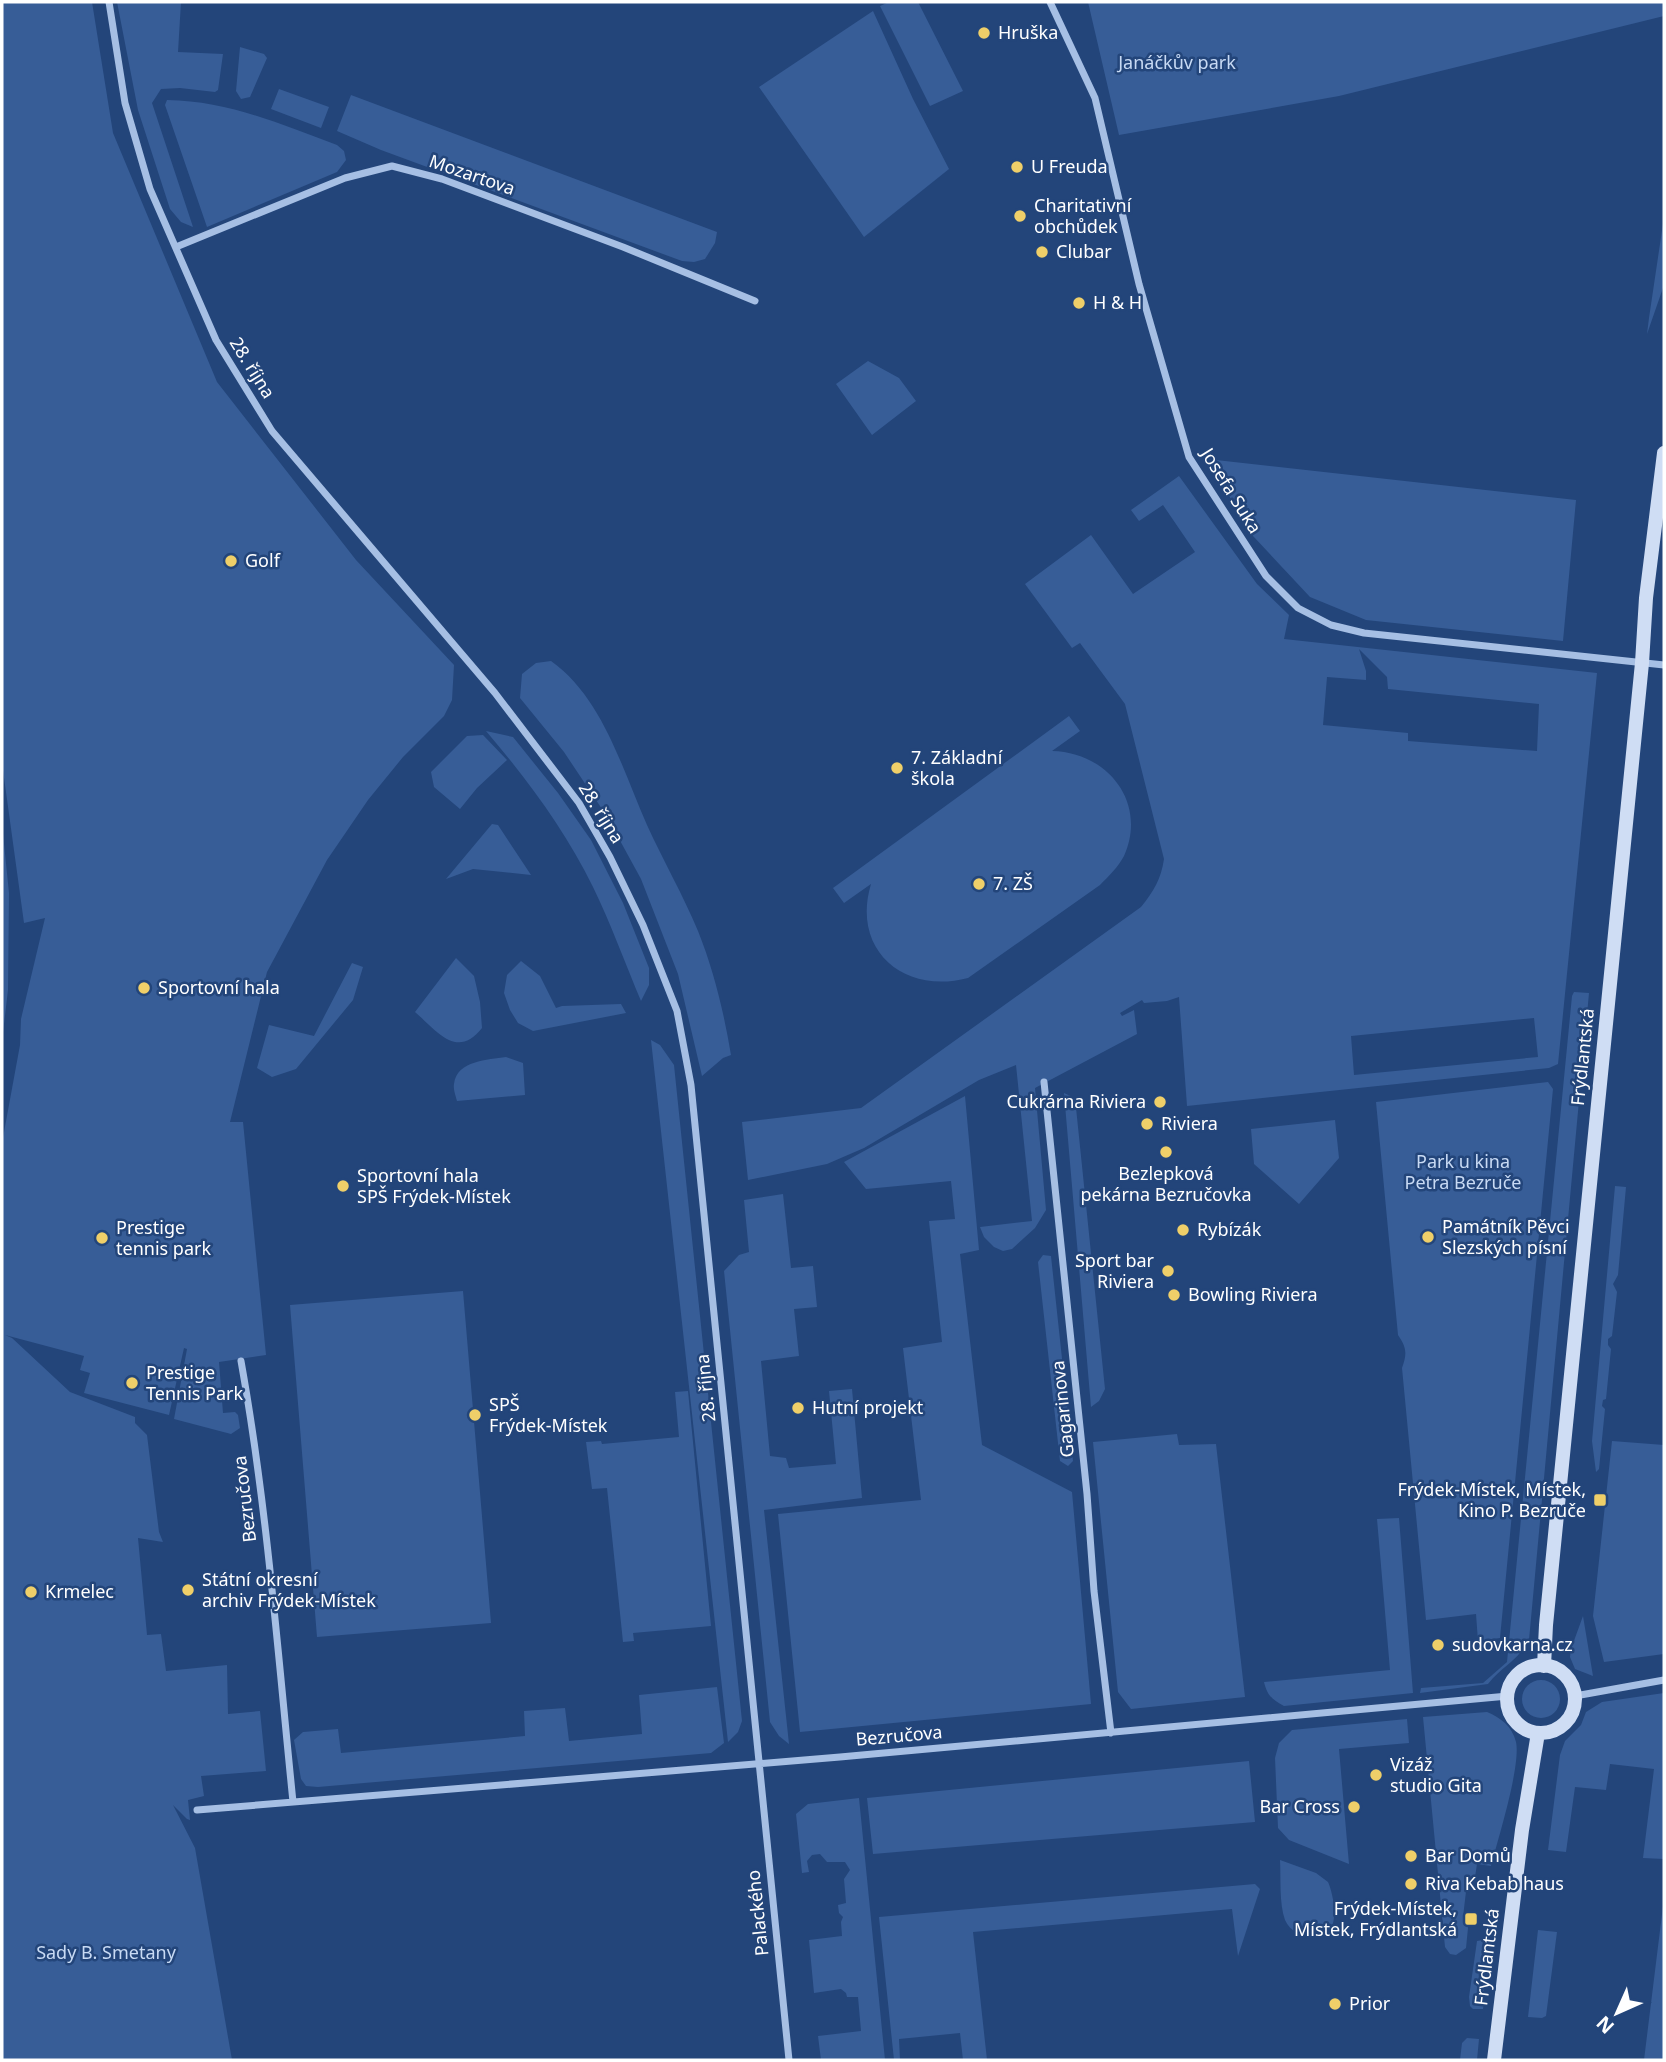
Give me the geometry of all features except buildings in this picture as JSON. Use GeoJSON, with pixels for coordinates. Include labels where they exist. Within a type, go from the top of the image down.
{"type":"FeatureCollection","features":[{"type":"Feature","properties":{"kind":"street","name":"28. října"},"geometry":{"type":"LineString","coordinates":[[109,2],[125,103],[150,189],[216,340],[272,431],[495,693],[579,803],[610,857],[643,925],[677,1011],[691,1086],[758,1763]]}},
{"type":"Feature","properties":{"kind":"street","name":"Josefa Suka"},"geometry":{"type":"LineString","coordinates":[[1050,2],[1095,98],[1139,284],[1189,457],[1266,576],[1298,608],[1331,625],[1364,634],[1664,665]]}},
{"type":"Feature","properties":{"kind":"street","name":"Mozartova"},"geometry":{"type":"LineString","coordinates":[[176,247],[345,178],[392,166],[442,179],[623,247],[755,301]]}},
{"type":"Feature","properties":{"kind":"street","name":"Frýdlantská"},"geometry":{"type":"LineString","coordinates":[[1544,1665],[1547,1611],[1647,591],[1664,453]]}},
{"type":"Feature","properties":{"kind":"street","name":"Gagarinova"},"geometry":{"type":"LineString","coordinates":[[1044,1082],[1087,1493],[1094,1591],[1111,1733]]}},
{"type":"Feature","properties":{"kind":"street","name":"Bezručova"},"geometry":{"type":"LineString","coordinates":[[241,1361],[263,1516],[293,1802]]}},
{"type":"Feature","properties":{"kind":"street"},"geometry":{"type":"LineString","coordinates":[[1544,1665],[1563,1673],[1571,1683],[1575,1696],[1574,1709],[1568,1721],[1551,1732],[1538,1733],[1525,1729],[1515,1721],[1509,1709],[1511,1683],[1519,1673],[1531,1667],[1544,1665]]}},
{"type":"Feature","properties":{"kind":"street"},"geometry":{"type":"LineString","coordinates":[[1575,1696],[1664,1680]]}},
{"type":"Feature","properties":{"kind":"street","name":"Bezručova"},"geometry":{"type":"LineString","coordinates":[[197,1810],[1111,1733],[1508,1696]]}},
{"type":"Feature","properties":{"kind":"street","name":"Frýdlantská"},"geometry":{"type":"LineString","coordinates":[[1494,2060],[1522,1830],[1538,1733]]}},
{"type":"Feature","properties":{"kind":"street","name":"Palackého"},"geometry":{"type":"LineString","coordinates":[[758,1763],[789,2060]]}},
{"type":"Feature","properties":{"kind":"green space","name":"Sady B. Smetany"},"geometry":{"type":"Polygon","coordinates":[[[2,2],[92,2],[113,133],[217,382],[356,560],[454,665],[452,700],[444,716],[403,757],[368,800],[327,860],[267,972],[230,1122],[243,1122],[266,1355],[219,1362],[223,1413],[235,1412],[240,1428],[231,1434],[174,1419],[187,1349],[184,1348],[169,1415],[84,1393],[90,1373],[80,1370],[84,1356],[5,1335],[12,1338],[70,1392],[135,1417],[135,1423],[147,1435],[159,1532],[163,1542],[138,1538],[147,1635],[161,1634],[166,1671],[227,1665],[228,1714],[260,1711],[266,1771],[201,1776],[204,1796],[188,1800],[190,1820],[173,1805],[195,1848],[232,2060],[2,2060],[2,1143],[20,1045],[21,1019],[45,918],[24,923],[2,763],[2,2]]]}},
{"type":"Feature","properties":{"kind":"green space"},"geometry":{"type":"Polygon","coordinates":[[[117,2],[181,2],[178,52],[223,54],[218,90],[161,89],[152,103],[193,227],[181,222],[170,209],[138,110],[117,2]]]}},
{"type":"Feature","properties":{"kind":"green space"},"geometry":{"type":"Polygon","coordinates":[[[889,2],[918,2],[963,91],[930,106],[880,6],[889,2]]]}},
{"type":"Feature","properties":{"kind":"green space","name":"Janáčkův park"},"geometry":{"type":"Polygon","coordinates":[[[1088,2],[1664,2],[1664,16],[1339,96],[1119,135],[1088,2]]]}},
{"type":"Feature","properties":{"kind":"green space"},"geometry":{"type":"Polygon","coordinates":[[[873,11],[949,169],[864,237],[759,87],[873,11]]]}},
{"type":"Feature","properties":{"kind":"green space"},"geometry":{"type":"Polygon","coordinates":[[[240,47],[264,54],[267,58],[250,97],[241,99],[236,91],[240,47]]]}},
{"type":"Feature","properties":{"kind":"green space"},"geometry":{"type":"Polygon","coordinates":[[[279,89],[329,107],[321,128],[271,109],[279,89]]]}},
{"type":"Feature","properties":{"kind":"green space"},"geometry":{"type":"Polygon","coordinates":[[[351,95],[717,232],[715,243],[705,259],[682,261],[381,150],[337,131],[351,95]]]}},
{"type":"Feature","properties":{"kind":"green space"},"geometry":{"type":"Polygon","coordinates":[[[167,100],[212,104],[275,122],[337,145],[344,151],[346,160],[337,172],[207,227],[165,105],[167,100]]]}},
{"type":"Feature","properties":{"kind":"green space"},"geometry":{"type":"Polygon","coordinates":[[[1664,217],[1664,285],[1647,334],[1649,318],[1664,217]]]}},
{"type":"Feature","properties":{"kind":"green space"},"geometry":{"type":"Polygon","coordinates":[[[868,361],[899,378],[916,401],[872,435],[836,384],[868,361]]]}},
{"type":"Feature","properties":{"kind":"green space"},"geometry":{"type":"Polygon","coordinates":[[[1207,459],[1576,500],[1563,641],[1366,620],[1310,597],[1253,536],[1207,459]]]}},
{"type":"Feature","properties":{"kind":"green space"},"geometry":{"type":"Polygon","coordinates":[[[1179,476],[1257,584],[1289,615],[1284,639],[1597,673],[1558,1064],[1549,1068],[1187,1106],[1179,997],[1144,1003],[1142,1000],[1120,1013],[1122,1016],[1134,1010],[1137,1034],[1035,1088],[1046,1210],[1035,1228],[1012,1249],[1003,1251],[994,1247],[984,1237],[980,1227],[1032,1221],[1016,1065],[979,1080],[864,1148],[827,1164],[748,1180],[742,1122],[861,1108],[1141,907],[1153,890],[1164,859],[1125,704],[1080,643],[1072,648],[1025,584],[1091,535],[1133,594],[1195,552],[1163,505],[1139,521],[1131,510],[1179,476]],[[1359,649],[1366,680],[1327,677],[1323,725],[1408,733],[1408,741],[1537,751],[1539,704],[1388,689],[1387,677],[1359,649]],[[1534,1018],[1351,1036],[1354,1075],[1538,1057],[1534,1018]]]}},
{"type":"Feature","properties":{"kind":"green space"},"geometry":{"type":"Polygon","coordinates":[[[551,661],[569,676],[598,714],[704,946],[718,992],[731,1055],[723,1058],[702,1076],[678,974],[641,879],[606,815],[564,752],[520,698],[522,674],[536,663],[551,661]]]}},
{"type":"Feature","properties":{"kind":"green space"},"geometry":{"type":"Polygon","coordinates":[[[1069,716],[1080,731],[1052,751],[1090,760],[1105,770],[1118,784],[1131,817],[1130,836],[1122,860],[1100,885],[968,978],[945,982],[923,980],[904,973],[888,962],[876,947],[869,929],[867,908],[871,884],[844,903],[833,888],[1069,716]]]}},
{"type":"Feature","properties":{"kind":"green space"},"geometry":{"type":"Polygon","coordinates":[[[486,731],[513,737],[591,840],[623,903],[649,968],[649,985],[641,1001],[606,915],[570,845],[516,768],[486,731]]]}},
{"type":"Feature","properties":{"kind":"green space"},"geometry":{"type":"Polygon","coordinates":[[[483,735],[507,760],[477,788],[460,809],[434,787],[431,772],[467,736],[483,735]]]}},
{"type":"Feature","properties":{"kind":"green space"},"geometry":{"type":"Polygon","coordinates":[[[2,824],[9,893],[8,990],[2,1041],[2,824]]]}},
{"type":"Feature","properties":{"kind":"green space"},"geometry":{"type":"Polygon","coordinates":[[[492,824],[498,825],[531,875],[473,869],[446,879],[492,824]]]}},
{"type":"Feature","properties":{"kind":"green space"},"geometry":{"type":"Polygon","coordinates":[[[456,958],[474,976],[480,1002],[482,1028],[464,1042],[447,1039],[415,1012],[456,958]]]}},
{"type":"Feature","properties":{"kind":"green space"},"geometry":{"type":"Polygon","coordinates":[[[521,961],[540,976],[556,1008],[621,1004],[626,1013],[533,1031],[518,1023],[504,993],[507,975],[521,961]]]}},
{"type":"Feature","properties":{"kind":"green space"},"geometry":{"type":"Polygon","coordinates":[[[352,963],[363,967],[353,1000],[296,1069],[272,1077],[257,1068],[269,1025],[314,1036],[352,963]]]}},
{"type":"Feature","properties":{"kind":"green space"},"geometry":{"type":"Polygon","coordinates":[[[1574,992],[1589,993],[1529,1640],[1520,1654],[1488,1684],[1420,1693],[1421,1688],[1483,1683],[1507,1662],[1574,992]]]}},
{"type":"Feature","properties":{"kind":"green space"},"geometry":{"type":"Polygon","coordinates":[[[651,1040],[660,1045],[674,1065],[742,1721],[738,1732],[728,1742],[651,1040]]]}},
{"type":"Feature","properties":{"kind":"green space"},"geometry":{"type":"Polygon","coordinates":[[[506,1057],[523,1063],[525,1095],[457,1101],[454,1084],[461,1070],[474,1063],[506,1057]]]}},
{"type":"Feature","properties":{"kind":"green space","name":"Park u kina Petra Bezruče"},"geometry":{"type":"Polygon","coordinates":[[[1548,1082],[1553,1089],[1500,1638],[1478,1641],[1476,1614],[1426,1620],[1402,1368],[1405,1351],[1398,1335],[1376,1102],[1548,1082]]]}},
{"type":"Feature","properties":{"kind":"green space"},"geometry":{"type":"Polygon","coordinates":[[[1064,1093],[1075,1098],[1105,1389],[1099,1401],[1091,1407],[1064,1093]]]}},
{"type":"Feature","properties":{"kind":"green space"},"geometry":{"type":"Polygon","coordinates":[[[965,1096],[979,1250],[960,1254],[982,1445],[1072,1492],[1091,1704],[800,1732],[778,1514],[921,1500],[903,1348],[942,1342],[929,1221],[955,1219],[951,1181],[866,1189],[844,1162],[965,1096]]]}},
{"type":"Feature","properties":{"kind":"green space"},"geometry":{"type":"Polygon","coordinates":[[[1335,1120],[1339,1158],[1299,1204],[1254,1164],[1251,1129],[1335,1120]]]}},
{"type":"Feature","properties":{"kind":"green space"},"geometry":{"type":"Polygon","coordinates":[[[1615,1186],[1626,1187],[1618,1275],[1613,1284],[1617,1292],[1612,1336],[1608,1339],[1611,1349],[1606,1399],[1603,1400],[1602,1406],[1605,1409],[1599,1469],[1596,1472],[1592,1441],[1615,1186]]]}},
{"type":"Feature","properties":{"kind":"green space"},"geometry":{"type":"Polygon","coordinates":[[[783,1194],[791,1268],[813,1266],[817,1307],[794,1309],[799,1356],[761,1361],[770,1456],[786,1458],[789,1468],[836,1464],[829,1391],[852,1389],[862,1498],[764,1510],[789,1744],[779,1736],[770,1722],[724,1271],[739,1255],[749,1252],[744,1200],[783,1194]]]}},
{"type":"Feature","properties":{"kind":"green space"},"geometry":{"type":"Polygon","coordinates":[[[1043,1255],[1051,1256],[1073,1461],[1068,1466],[1060,1461],[1038,1262],[1043,1255]]]}},
{"type":"Feature","properties":{"kind":"green space"},"geometry":{"type":"Polygon","coordinates":[[[463,1291],[491,1623],[317,1637],[290,1305],[463,1291]]]}},
{"type":"Feature","properties":{"kind":"green space"},"geometry":{"type":"Polygon","coordinates":[[[688,1391],[711,1626],[633,1633],[634,1641],[623,1642],[607,1488],[592,1489],[586,1442],[601,1441],[602,1444],[679,1437],[675,1392],[688,1391]]]}},
{"type":"Feature","properties":{"kind":"green space"},"geometry":{"type":"Polygon","coordinates":[[[1177,1434],[1179,1445],[1216,1444],[1245,1697],[1131,1709],[1118,1692],[1093,1442],[1177,1434]]]}},
{"type":"Feature","properties":{"kind":"green space"},"geometry":{"type":"Polygon","coordinates":[[[1612,1441],[1664,1445],[1664,1654],[1604,1662],[1593,1616],[1612,1441]]]}},
{"type":"Feature","properties":{"kind":"green space"},"geometry":{"type":"Polygon","coordinates":[[[1399,1518],[1413,1693],[1284,1706],[1276,1702],[1268,1694],[1264,1682],[1390,1670],[1377,1519],[1399,1518]]]}},
{"type":"Feature","properties":{"kind":"green space"},"geometry":{"type":"Polygon","coordinates":[[[1583,1616],[1593,1676],[1575,1669],[1570,1657],[1583,1616]]]}},
{"type":"Feature","properties":{"kind":"green space"},"geometry":{"type":"Polygon","coordinates":[[[1541,1680],[1554,1686],[1560,1699],[1554,1712],[1541,1718],[1528,1712],[1522,1699],[1528,1686],[1541,1680]]]}},
{"type":"Feature","properties":{"kind":"green space"},"geometry":{"type":"Polygon","coordinates":[[[717,1687],[724,1743],[711,1753],[318,1787],[306,1786],[301,1779],[294,1740],[303,1732],[338,1729],[341,1753],[525,1736],[524,1711],[565,1708],[569,1741],[642,1734],[639,1695],[717,1687]]]}},
{"type":"Feature","properties":{"kind":"green space"},"geometry":{"type":"Polygon","coordinates":[[[1664,1693],[1664,1859],[1643,1858],[1654,1769],[1610,1764],[1606,1790],[1575,1787],[1566,1852],[1548,1850],[1560,1755],[1565,1741],[1581,1725],[1586,1712],[1602,1702],[1664,1693]]]}},
{"type":"Feature","properties":{"kind":"green space"},"geometry":{"type":"Polygon","coordinates":[[[1487,1712],[1501,1720],[1512,1731],[1517,1753],[1508,1803],[1491,1866],[1477,1864],[1474,1884],[1467,1883],[1463,1917],[1469,1918],[1466,1948],[1456,1955],[1450,1954],[1445,1947],[1423,1717],[1487,1712]]]}},
{"type":"Feature","properties":{"kind":"green space"},"geometry":{"type":"Polygon","coordinates":[[[1407,1719],[1409,1743],[1339,1749],[1349,1864],[1289,1840],[1278,1828],[1275,1758],[1279,1743],[1292,1730],[1407,1719]]]}},
{"type":"Feature","properties":{"kind":"green space"},"geometry":{"type":"Polygon","coordinates":[[[1249,1761],[1255,1822],[873,1854],[867,1798],[1249,1761]]]}},
{"type":"Feature","properties":{"kind":"green space"},"geometry":{"type":"Polygon","coordinates":[[[859,1798],[885,2060],[821,2060],[818,2036],[861,2031],[858,1997],[847,1997],[841,1989],[814,1993],[809,1940],[842,1936],[843,1917],[839,1913],[838,1905],[846,1903],[844,1879],[850,1870],[845,1862],[827,1862],[820,1854],[812,1855],[807,1861],[809,1872],[802,1873],[796,1814],[808,1804],[859,1798]]]}},
{"type":"Feature","properties":{"kind":"green space"},"geometry":{"type":"Polygon","coordinates":[[[1280,1860],[1316,1873],[1328,1882],[1334,1913],[1330,1930],[1325,1935],[1306,1937],[1288,1926],[1281,1898],[1280,1860]]]}},
{"type":"Feature","properties":{"kind":"green space"},"geometry":{"type":"Polygon","coordinates":[[[1255,1884],[1260,1889],[1238,1956],[1232,1909],[973,1932],[987,2060],[963,2060],[960,2033],[899,2039],[900,2060],[894,2060],[879,1917],[1255,1884]]]}},
{"type":"Feature","properties":{"kind":"green space"},"geometry":{"type":"Polygon","coordinates":[[[1664,1898],[1664,2060],[1644,2060],[1664,1898]]]}},
{"type":"Feature","properties":{"kind":"green space"},"geometry":{"type":"Polygon","coordinates":[[[1538,1930],[1557,1932],[1546,2016],[1542,2018],[1528,2017],[1538,1930]]]}},
{"type":"Feature","properties":{"kind":"green space"},"geometry":{"type":"Polygon","coordinates":[[[1483,1940],[1483,2009],[1473,2009],[1469,1997],[1477,1941],[1483,1940]]]}},
{"type":"Feature","properties":{"kind":"green space"},"geometry":{"type":"Polygon","coordinates":[[[1467,2038],[1479,2039],[1477,2060],[1460,2060],[1462,2043],[1467,2038]]]}},
{"type":"Feature","properties":{"kind":"place","name":"Hruška"},"geometry":{"type":"Point","coordinates":[984,33]}},
{"type":"Feature","properties":{"kind":"place","name":"U Freuda"},"geometry":{"type":"Point","coordinates":[1017,167]}},
{"type":"Feature","properties":{"kind":"place","name":"Charitativní obchůdek"},"geometry":{"type":"Point","coordinates":[1020,216]}},
{"type":"Feature","properties":{"kind":"place","name":"Clubar"},"geometry":{"type":"Point","coordinates":[1042,252]}},
{"type":"Feature","properties":{"kind":"place","name":"H & H"},"geometry":{"type":"Point","coordinates":[1079,303]}},
{"type":"Feature","properties":{"kind":"place","name":"Golf"},"geometry":{"type":"Point","coordinates":[231,561]}},
{"type":"Feature","properties":{"kind":"place","name":"7. Základní škola"},"geometry":{"type":"Point","coordinates":[897,768]}},
{"type":"Feature","properties":{"kind":"place","name":"7. ZŠ"},"geometry":{"type":"Point","coordinates":[979,884]}},
{"type":"Feature","properties":{"kind":"place","name":"Sportovní hala"},"geometry":{"type":"Point","coordinates":[144,988]}},
{"type":"Feature","properties":{"kind":"place","name":"Cukrárna Riviera"},"geometry":{"type":"Point","coordinates":[1160,1102]}},
{"type":"Feature","properties":{"kind":"place","name":"Riviera"},"geometry":{"type":"Point","coordinates":[1147,1124]}},
{"type":"Feature","properties":{"kind":"place","name":"Bezlepková pekárna Bezručovka"},"geometry":{"type":"Point","coordinates":[1166,1152]}},
{"type":"Feature","properties":{"kind":"place","name":"Sportovní hala SPŠ Frýdek-Místek"},"geometry":{"type":"Point","coordinates":[343,1186]}},
{"type":"Feature","properties":{"kind":"place","name":"Rybízák"},"geometry":{"type":"Point","coordinates":[1183,1230]}},
{"type":"Feature","properties":{"kind":"place","name":"Památník Pěvci Slezských písní"},"geometry":{"type":"Point","coordinates":[1428,1237]}},
{"type":"Feature","properties":{"kind":"place","name":"Prestige tennis park"},"geometry":{"type":"Point","coordinates":[102,1238]}},
{"type":"Feature","properties":{"kind":"place","name":"Sport bar Riviera"},"geometry":{"type":"Point","coordinates":[1168,1271]}},
{"type":"Feature","properties":{"kind":"place","name":"Bowling Riviera"},"geometry":{"type":"Point","coordinates":[1174,1295]}},
{"type":"Feature","properties":{"kind":"place","name":"Prestige Tennis Park"},"geometry":{"type":"Point","coordinates":[132,1383]}},
{"type":"Feature","properties":{"kind":"place","name":"Hutní projekt"},"geometry":{"type":"Point","coordinates":[798,1408]}},
{"type":"Feature","properties":{"kind":"place","name":"SPŠ Frýdek-Místek"},"geometry":{"type":"Point","coordinates":[475,1415]}},
{"type":"Feature","properties":{"kind":"place","name":"Frýdek-Místek, Místek, Kino P. Bezruče"},"geometry":{"type":"Point","coordinates":[1600,1500]}},
{"type":"Feature","properties":{"kind":"place","name":"Státní okresní archiv Frýdek-Místek"},"geometry":{"type":"Point","coordinates":[188,1590]}},
{"type":"Feature","properties":{"kind":"place","name":"Krmelec"},"geometry":{"type":"Point","coordinates":[31,1592]}},
{"type":"Feature","properties":{"kind":"place","name":"sudovkarna.cz"},"geometry":{"type":"Point","coordinates":[1438,1645]}},
{"type":"Feature","properties":{"kind":"place","name":"Vizáž studio Gita"},"geometry":{"type":"Point","coordinates":[1376,1775]}},
{"type":"Feature","properties":{"kind":"place","name":"Bar Cross"},"geometry":{"type":"Point","coordinates":[1354,1807]}},
{"type":"Feature","properties":{"kind":"place","name":"Bar Domů"},"geometry":{"type":"Point","coordinates":[1411,1856]}},
{"type":"Feature","properties":{"kind":"place","name":"Riva Kebab haus"},"geometry":{"type":"Point","coordinates":[1411,1884]}},
{"type":"Feature","properties":{"kind":"place","name":"Frýdek-Místek, Místek, Frýdlantská"},"geometry":{"type":"Point","coordinates":[1471,1919]}},
{"type":"Feature","properties":{"kind":"place","name":"Prior"},"geometry":{"type":"Point","coordinates":[1335,2004]}}]}
